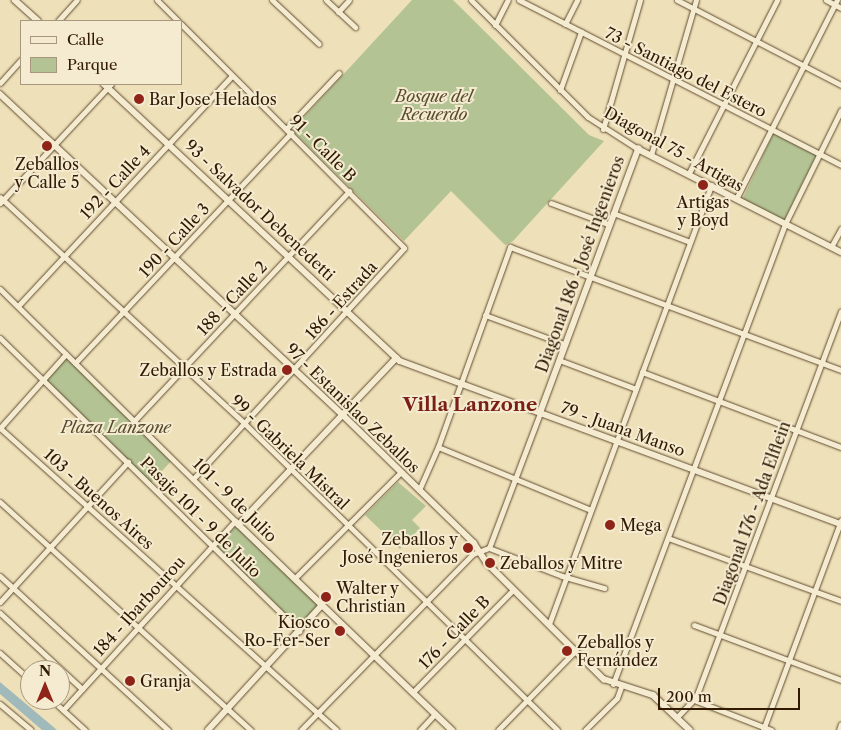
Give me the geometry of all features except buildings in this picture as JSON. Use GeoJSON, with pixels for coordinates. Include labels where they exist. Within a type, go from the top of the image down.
{"type":"FeatureCollection","features":[{"type":"Feature","properties":{"kind":"street"},"geometry":{"type":"LineString","coordinates":[[15,0],[37,20]]}},
{"type":"Feature","properties":{"kind":"street"},"geometry":{"type":"LineString","coordinates":[[59,20],[77,0]]}},
{"type":"Feature","properties":{"kind":"street"},"geometry":{"type":"LineString","coordinates":[[157,0],[174,20]]}},
{"type":"Feature","properties":{"kind":"street"},"geometry":{"type":"LineString","coordinates":[[272,0],[319,44]]}},
{"type":"Feature","properties":{"kind":"street"},"geometry":{"type":"LineString","coordinates":[[326,0],[355,27]]}},
{"type":"Feature","properties":{"kind":"street"},"geometry":{"type":"LineString","coordinates":[[338,12],[349,0]]}},
{"type":"Feature","properties":{"kind":"street","name":"Diagonal 75 - Artigas"},"geometry":{"type":"LineString","coordinates":[[471,0],[560,90],[603,129],[638,149],[841,252]]}},
{"type":"Feature","properties":{"kind":"street"},"geometry":{"type":"LineString","coordinates":[[495,25],[508,0]]}},
{"type":"Feature","properties":{"kind":"street","name":"73 - Santiago del Estero"},"geometry":{"type":"LineString","coordinates":[[519,0],[841,165]]}},
{"type":"Feature","properties":{"kind":"street"},"geometry":{"type":"LineString","coordinates":[[564,24],[577,0]]}},
{"type":"Feature","properties":{"kind":"street"},"geometry":{"type":"LineString","coordinates":[[603,129],[640,0]]}},
{"type":"Feature","properties":{"kind":"street"},"geometry":{"type":"LineString","coordinates":[[677,0],[841,85]]}},
{"type":"Feature","properties":{"kind":"street","name":"Diagonal 186 - José Ingenieros"},"geometry":{"type":"LineString","coordinates":[[652,155],[692,8],[696,0]]}},
{"type":"Feature","properties":{"kind":"street"},"geometry":{"type":"LineString","coordinates":[[689,174],[722,104],[777,0]]}},
{"type":"Feature","properties":{"kind":"street"},"geometry":{"type":"LineString","coordinates":[[826,0],[836,2],[841,8]]}},
{"type":"Feature","properties":{"kind":"street"},"geometry":{"type":"LineString","coordinates":[[736,198],[836,2]]}},
{"type":"Feature","properties":{"kind":"street","name":"91 - Calle B"},"geometry":{"type":"LineString","coordinates":[[182,25],[404,248]]}},
{"type":"Feature","properties":{"kind":"street"},"geometry":{"type":"LineString","coordinates":[[560,90],[581,32]]}},
{"type":"Feature","properties":{"kind":"street"},"geometry":{"type":"LineString","coordinates":[[0,83],[20,61]]}},
{"type":"Feature","properties":{"kind":"street","name":"190 - Calle 3"},"geometry":{"type":"LineString","coordinates":[[75,363],[229,200],[339,73]]}},
{"type":"Feature","properties":{"kind":"street","name":"192 - Calle 4"},"geometry":{"type":"LineString","coordinates":[[18,306],[232,76]]}},
{"type":"Feature","properties":{"kind":"street"},"geometry":{"type":"LineString","coordinates":[[1,200],[108,85]]}},
{"type":"Feature","properties":{"kind":"street","name":"93 - Salvador Debenedetti"},"geometry":{"type":"LineString","coordinates":[[108,85],[397,358]]}},
{"type":"Feature","properties":{"kind":"street","name":"97 - Estanislao Zeballos"},"geometry":{"type":"LineString","coordinates":[[0,94],[344,416],[479,551],[513,590],[575,651],[613,684],[653,695],[690,730]]}},
{"type":"Feature","properties":{"kind":"street"},"geometry":{"type":"LineString","coordinates":[[613,684],[785,224],[841,110]]}},
{"type":"Feature","properties":{"kind":"street","name":"Diagonal 186 - José Ingenieros"},"geometry":{"type":"LineString","coordinates":[[489,548],[608,224],[638,149]]}},
{"type":"Feature","properties":{"kind":"street"},"geometry":{"type":"LineString","coordinates":[[549,624],[711,185]]}},
{"type":"Feature","properties":{"kind":"street","name":"188 - Calle 2"},"geometry":{"type":"LineString","coordinates":[[134,421],[349,192]]}},
{"type":"Feature","properties":{"kind":"street","name":"99 - Gabriela Mistral"},"geometry":{"type":"LineString","coordinates":[[1,200],[244,424],[557,730]]}},
{"type":"Feature","properties":{"kind":"street"},"geometry":{"type":"LineString","coordinates":[[551,203],[608,224]]}},
{"type":"Feature","properties":{"kind":"street"},"geometry":{"type":"LineString","coordinates":[[613,213],[690,242]]}},
{"type":"Feature","properties":{"kind":"street"},"geometry":{"type":"LineString","coordinates":[[831,247],[841,229]]}},
{"type":"Feature","properties":{"kind":"street"},"geometry":{"type":"LineString","coordinates":[[419,490],[438,447],[510,247],[841,370]]}},
{"type":"Feature","properties":{"kind":"street","name":"186 - Estrada"},"geometry":{"type":"LineString","coordinates":[[193,479],[404,248]]}},
{"type":"Feature","properties":{"kind":"street","name":"101 - 9 de Julio"},"geometry":{"type":"LineString","coordinates":[[0,289],[237,523],[452,730]]}},
{"type":"Feature","properties":{"kind":"street","name":"Diagonal 176 - Ada Elflein"},"geometry":{"type":"LineString","coordinates":[[677,717],[694,700],[841,311]]}},
{"type":"Feature","properties":{"kind":"street"},"geometry":{"type":"LineString","coordinates":[[485,315],[564,344]]}},
{"type":"Feature","properties":{"kind":"street","name":"Pasaje 101 - 9 de Julio"},"geometry":{"type":"LineString","coordinates":[[0,338],[298,631]]}},
{"type":"Feature","properties":{"kind":"street"},"geometry":{"type":"LineString","coordinates":[[0,428],[66,354]]}},
{"type":"Feature","properties":{"kind":"street","name":"79 - Juana Manso"},"geometry":{"type":"LineString","coordinates":[[397,358],[460,384],[616,442],[841,523]]}},
{"type":"Feature","properties":{"kind":"street","name":"184 - Ibarbourou"},"geometry":{"type":"LineString","coordinates":[[70,702],[213,546],[292,471],[397,358]]}},
{"type":"Feature","properties":{"kind":"street"},"geometry":{"type":"LineString","coordinates":[[559,360],[636,388]]}},
{"type":"Feature","properties":{"kind":"street"},"geometry":{"type":"LineString","coordinates":[[642,372],[841,447]]}},
{"type":"Feature","properties":{"kind":"street","name":"103 - Buenos Aires"},"geometry":{"type":"LineString","coordinates":[[0,428],[336,730]]}},
{"type":"Feature","properties":{"kind":"street"},"geometry":{"type":"LineString","coordinates":[[438,447],[591,510]]}},
{"type":"Feature","properties":{"kind":"street"},"geometry":{"type":"LineString","coordinates":[[0,602],[128,462]]}},
{"type":"Feature","properties":{"kind":"street"},"geometry":{"type":"LineString","coordinates":[[295,578],[400,473]]}},
{"type":"Feature","properties":{"kind":"street"},"geometry":{"type":"LineString","coordinates":[[0,502],[251,730]]}},
{"type":"Feature","properties":{"kind":"street"},"geometry":{"type":"LineString","coordinates":[[763,729],[841,523]]}},
{"type":"Feature","properties":{"kind":"street"},"geometry":{"type":"LineString","coordinates":[[668,538],[841,601]]}},
{"type":"Feature","properties":{"kind":"street"},"geometry":{"type":"LineString","coordinates":[[302,730],[426,602],[479,551],[489,548],[566,577],[604,588]]}},
{"type":"Feature","properties":{"kind":"street"},"geometry":{"type":"LineString","coordinates":[[0,576],[168,730]]}},
{"type":"Feature","properties":{"kind":"street","name":"176 - Calle B"},"geometry":{"type":"LineString","coordinates":[[413,692],[513,590]]}},
{"type":"Feature","properties":{"kind":"street"},"geometry":{"type":"LineString","coordinates":[[208,730],[322,605]]}},
{"type":"Feature","properties":{"kind":"street"},"geometry":{"type":"LineString","coordinates":[[0,613],[82,688]]}},
{"type":"Feature","properties":{"kind":"street"},"geometry":{"type":"LineString","coordinates":[[694,625],[841,680]]}},
{"type":"Feature","properties":{"kind":"street"},"geometry":{"type":"LineString","coordinates":[[498,730],[575,651]]}},
{"type":"Feature","properties":{"kind":"street"},"geometry":{"type":"LineString","coordinates":[[0,653],[20,671]]}},
{"type":"Feature","properties":{"kind":"street"},"geometry":{"type":"LineString","coordinates":[[585,730],[617,698],[621,687]]}},
{"type":"Feature","properties":{"kind":"street"},"geometry":{"type":"LineString","coordinates":[[694,700],[763,729],[770,730]]}},
{"type":"Feature","properties":{"kind":"street"},"geometry":{"type":"LineString","coordinates":[[0,704],[31,730]]}},
{"type":"Feature","properties":{"kind":"street"},"geometry":{"type":"LineString","coordinates":[[63,710],[85,730]]}},
{"type":"Feature","properties":{"kind":"street"},"geometry":{"type":"LineString","coordinates":[[420,730],[435,714]]}},
{"type":"Feature","properties":{"kind":"street"},"geometry":{"type":"LineString","coordinates":[[839,730],[841,724]]}},
{"type":"Feature","properties":{"kind":"green space","name":"Bosque del Recuerdo"},"geometry":{"type":"Polygon","coordinates":[[[412,0],[453,0],[589,135],[604,141],[513,241],[505,245],[451,191],[404,241],[292,130],[412,0]]]}},
{"type":"Feature","properties":{"kind":"green space"},"geometry":{"type":"Polygon","coordinates":[[[774,132],[817,154],[784,221],[742,200],[774,132]]]}},
{"type":"Feature","properties":{"kind":"green space","name":"Plaza Lanzone"},"geometry":{"type":"Polygon","coordinates":[[[66,354],[173,459],[150,484],[43,380],[66,354]]]}},
{"type":"Feature","properties":{"kind":"green space"},"geometry":{"type":"Polygon","coordinates":[[[398,482],[426,506],[412,520],[420,528],[400,549],[365,515],[398,482]]]}},
{"type":"Feature","properties":{"kind":"green space"},"geometry":{"type":"Polygon","coordinates":[[[237,525],[318,605],[298,626],[217,546],[237,525]]]}},
{"type":"Feature","properties":{"kind":"water"},"geometry":{"type":"Polygon","coordinates":[[[0,682],[20,699],[20,710],[33,710],[57,730],[42,730],[0,694],[0,682]]]}},
{"type":"Feature","properties":{"kind":"place","name":"Bar Jose Helados"},"geometry":{"type":"Point","coordinates":[139,99]}},
{"type":"Feature","properties":{"kind":"place","name":"Zeballos y Calle 5"},"geometry":{"type":"Point","coordinates":[47,146]}},
{"type":"Feature","properties":{"kind":"place","name":"Artigas y Boyd"},"geometry":{"type":"Point","coordinates":[703,185]}},
{"type":"Feature","properties":{"kind":"place","name":"Zeballos y Estrada"},"geometry":{"type":"Point","coordinates":[287,370]}},
{"type":"Feature","properties":{"kind":"place","name":"Mega"},"geometry":{"type":"Point","coordinates":[610,525]}},
{"type":"Feature","properties":{"kind":"place","name":"Zeballos y José Ingenieros"},"geometry":{"type":"Point","coordinates":[468,548]}},
{"type":"Feature","properties":{"kind":"place","name":"Zeballos y Mitre"},"geometry":{"type":"Point","coordinates":[490,563]}},
{"type":"Feature","properties":{"kind":"place","name":"Walter y Christian"},"geometry":{"type":"Point","coordinates":[326,597]}},
{"type":"Feature","properties":{"kind":"place","name":"Kiosco Ro-Fer-Ser"},"geometry":{"type":"Point","coordinates":[340,631]}},
{"type":"Feature","properties":{"kind":"place","name":"Zeballos y Fernández"},"geometry":{"type":"Point","coordinates":[567,651]}},
{"type":"Feature","properties":{"kind":"place","name":"Granja"},"geometry":{"type":"Point","coordinates":[130,681]}},
{"type":"Feature","properties":{"kind":"district","name":"Villa Lanzone"},"geometry":{"type":"Point","coordinates":[470,405]}}]}
